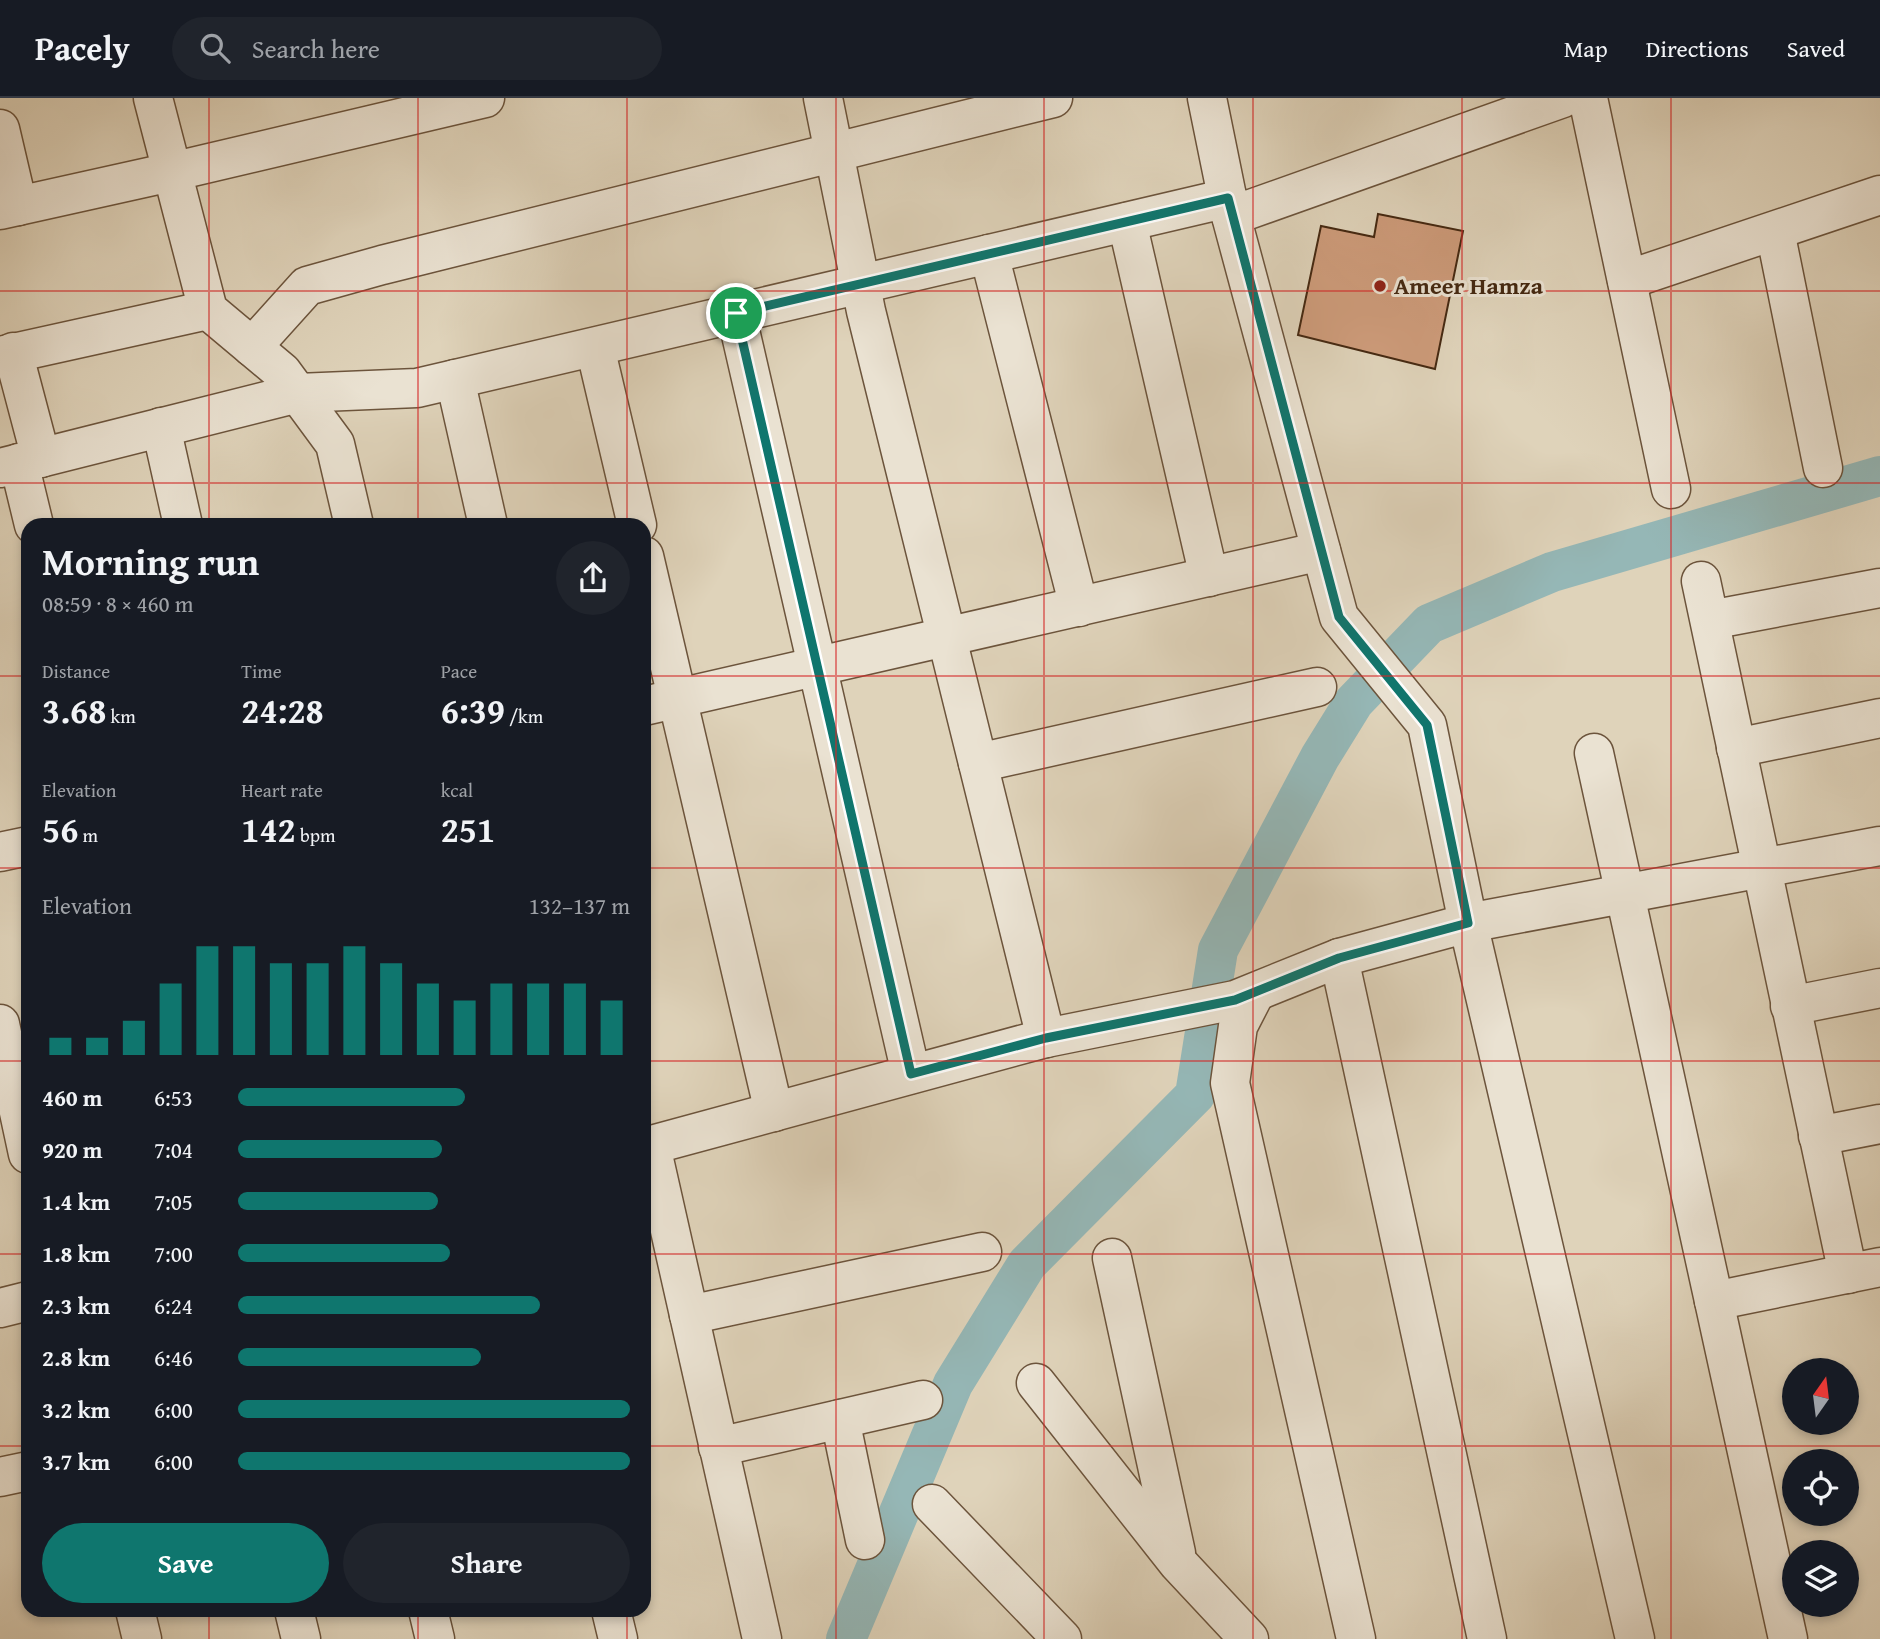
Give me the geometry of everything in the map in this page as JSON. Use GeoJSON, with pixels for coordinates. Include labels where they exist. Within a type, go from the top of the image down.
{"type":"FeatureCollection","features":[{"type":"Feature","properties":{"kind":"street"},"geometry":{"type":"LineString","coordinates":[[153,98],[208,310],[282,372],[335,444],[352,518]]}},
{"type":"Feature","properties":{"kind":"street"},"geometry":{"type":"LineString","coordinates":[[0,129],[9,208],[485,98]]}},
{"type":"Feature","properties":{"kind":"street"},"geometry":{"type":"LineString","coordinates":[[823,98],[859,284],[1046,1038]]}},
{"type":"Feature","properties":{"kind":"street"},"geometry":{"type":"LineString","coordinates":[[252,347],[307,286],[1053,98]]}},
{"type":"Feature","properties":{"kind":"street"},"geometry":{"type":"LineString","coordinates":[[1207,98],[1230,207],[1339,617],[1427,725],[1468,923],[1635,1639]]}},
{"type":"Feature","properties":{"kind":"street"},"geometry":{"type":"LineString","coordinates":[[20,463],[298,393],[417,388],[1127,222],[1230,207],[1563,98]]}},
{"type":"Feature","properties":{"kind":"street"},"geometry":{"type":"LineString","coordinates":[[1588,98],[1671,489]]}},
{"type":"Feature","properties":{"kind":"street"},"geometry":{"type":"LineString","coordinates":[[1627,280],[1880,195]]}},
{"type":"Feature","properties":{"kind":"street"},"geometry":{"type":"LineString","coordinates":[[1127,222],[1209,577]]}},
{"type":"Feature","properties":{"kind":"street"},"geometry":{"type":"LineString","coordinates":[[1774,231],[1823,468]]}},
{"type":"Feature","properties":{"kind":"street"},"geometry":{"type":"LineString","coordinates":[[989,254],[1079,607]]}},
{"type":"Feature","properties":{"kind":"street"},"geometry":{"type":"LineString","coordinates":[[32,518],[20,463],[7,354],[208,310]]}},
{"type":"Feature","properties":{"kind":"street"},"geometry":{"type":"LineString","coordinates":[[736,313],[911,1074]]}},
{"type":"Feature","properties":{"kind":"street"},"geometry":{"type":"LineString","coordinates":[[595,347],[635,518]]}},
{"type":"Feature","properties":{"kind":"street"},"geometry":{"type":"LineString","coordinates":[[454,379],[486,518]]}},
{"type":"Feature","properties":{"kind":"street"},"geometry":{"type":"LineString","coordinates":[[160,427],[181,518]]}},
{"type":"Feature","properties":{"kind":"street"},"geometry":{"type":"LineString","coordinates":[[661,702],[1321,551]]}},
{"type":"Feature","properties":{"kind":"street"},"geometry":{"type":"LineString","coordinates":[[1702,581],[1818,1136],[1864,1271],[1714,1301]]}},
{"type":"Feature","properties":{"kind":"street"},"geometry":{"type":"LineString","coordinates":[[1710,620],[1880,587]]}},
{"type":"Feature","properties":{"kind":"street"},"geometry":{"type":"LineString","coordinates":[[651,616],[661,702],[774,1112]]}},
{"type":"Feature","properties":{"kind":"street"},"geometry":{"type":"LineString","coordinates":[[978,763],[1317,687]]}},
{"type":"Feature","properties":{"kind":"street"},"geometry":{"type":"LineString","coordinates":[[1736,748],[1880,718]]}},
{"type":"Feature","properties":{"kind":"street"},"geometry":{"type":"LineString","coordinates":[[1594,753],[1787,1639]]}},
{"type":"Feature","properties":{"kind":"street"},"geometry":{"type":"LineString","coordinates":[[651,1146],[1046,1038],[1244,998],[1339,958],[1468,923],[1880,846]]}},
{"type":"Feature","properties":{"kind":"street"},"geometry":{"type":"LineString","coordinates":[[0,852],[21,848]]}},
{"type":"Feature","properties":{"kind":"street"},"geometry":{"type":"LineString","coordinates":[[1339,958],[1487,1639]]}},
{"type":"Feature","properties":{"kind":"street"},"geometry":{"type":"LineString","coordinates":[[1790,1006],[1880,988]]}},
{"type":"Feature","properties":{"kind":"street"},"geometry":{"type":"LineString","coordinates":[[1244,998],[1230,1083],[1356,1639]]}},
{"type":"Feature","properties":{"kind":"street"},"geometry":{"type":"LineString","coordinates":[[0,1024],[21,1122]]}},
{"type":"Feature","properties":{"kind":"street"},"geometry":{"type":"LineString","coordinates":[[1818,1136],[1880,1124]]}},
{"type":"Feature","properties":{"kind":"street"},"geometry":{"type":"LineString","coordinates":[[651,1163],[689,1315],[762,1639]]}},
{"type":"Feature","properties":{"kind":"street"},"geometry":{"type":"LineString","coordinates":[[689,1315],[982,1252]]}},
{"type":"Feature","properties":{"kind":"street"},"geometry":{"type":"LineString","coordinates":[[1112,1258],[1178,1563]]}},
{"type":"Feature","properties":{"kind":"street"},"geometry":{"type":"LineString","coordinates":[[0,1308],[21,1303]]}},
{"type":"Feature","properties":{"kind":"street"},"geometry":{"type":"LineString","coordinates":[[1036,1384],[1178,1563],[1249,1639]]}},
{"type":"Feature","properties":{"kind":"street"},"geometry":{"type":"LineString","coordinates":[[719,1447],[923,1400]]}},
{"type":"Feature","properties":{"kind":"street"},"geometry":{"type":"LineString","coordinates":[[840,1419],[865,1540]]}},
{"type":"Feature","properties":{"kind":"street"},"geometry":{"type":"LineString","coordinates":[[0,1477],[21,1472]]}},
{"type":"Feature","properties":{"kind":"street"},"geometry":{"type":"LineString","coordinates":[[932,1504],[1062,1639]]}},
{"type":"Feature","properties":{"kind":"street"},"geometry":{"type":"LineString","coordinates":[[137,1617],[142,1639]]}},
{"type":"Feature","properties":{"kind":"street"},"geometry":{"type":"LineString","coordinates":[[296,1617],[301,1639]]}},
{"type":"Feature","properties":{"kind":"street"},"geometry":{"type":"LineString","coordinates":[[430,1617],[435,1639]]}},
{"type":"Feature","properties":{"kind":"street"},"geometry":{"type":"LineString","coordinates":[[613,1617],[618,1639]]}},
{"type":"Feature","properties":{"kind":"building","name":"Ameer Hamza"},"geometry":{"type":"Polygon","coordinates":[[[1378,214],[1463,231],[1435,369],[1298,335],[1321,226],[1374,237],[1378,214]]]}},
{"type":"Feature","properties":{"kind":"waterway"},"geometry":{"type":"LineString","coordinates":[[846,1639],[953,1384],[1027,1264],[1195,1095],[1218,950],[1320,757],[1354,702],[1429,624],[1552,572],[1880,476]]}},
{"type":"Feature","properties":{"kind":"place","name":"Ameer Hamza"},"geometry":{"type":"Point","coordinates":[1380,286]}},
{"type":"Feature","properties":{"kind":"route"},"geometry":{"type":"LineString","coordinates":[[1228,198],[1339,617],[1427,725],[1468,923],[1339,958],[1254,995],[1046,1038],[911,1074],[736,313],[1228,198]]}}]}
